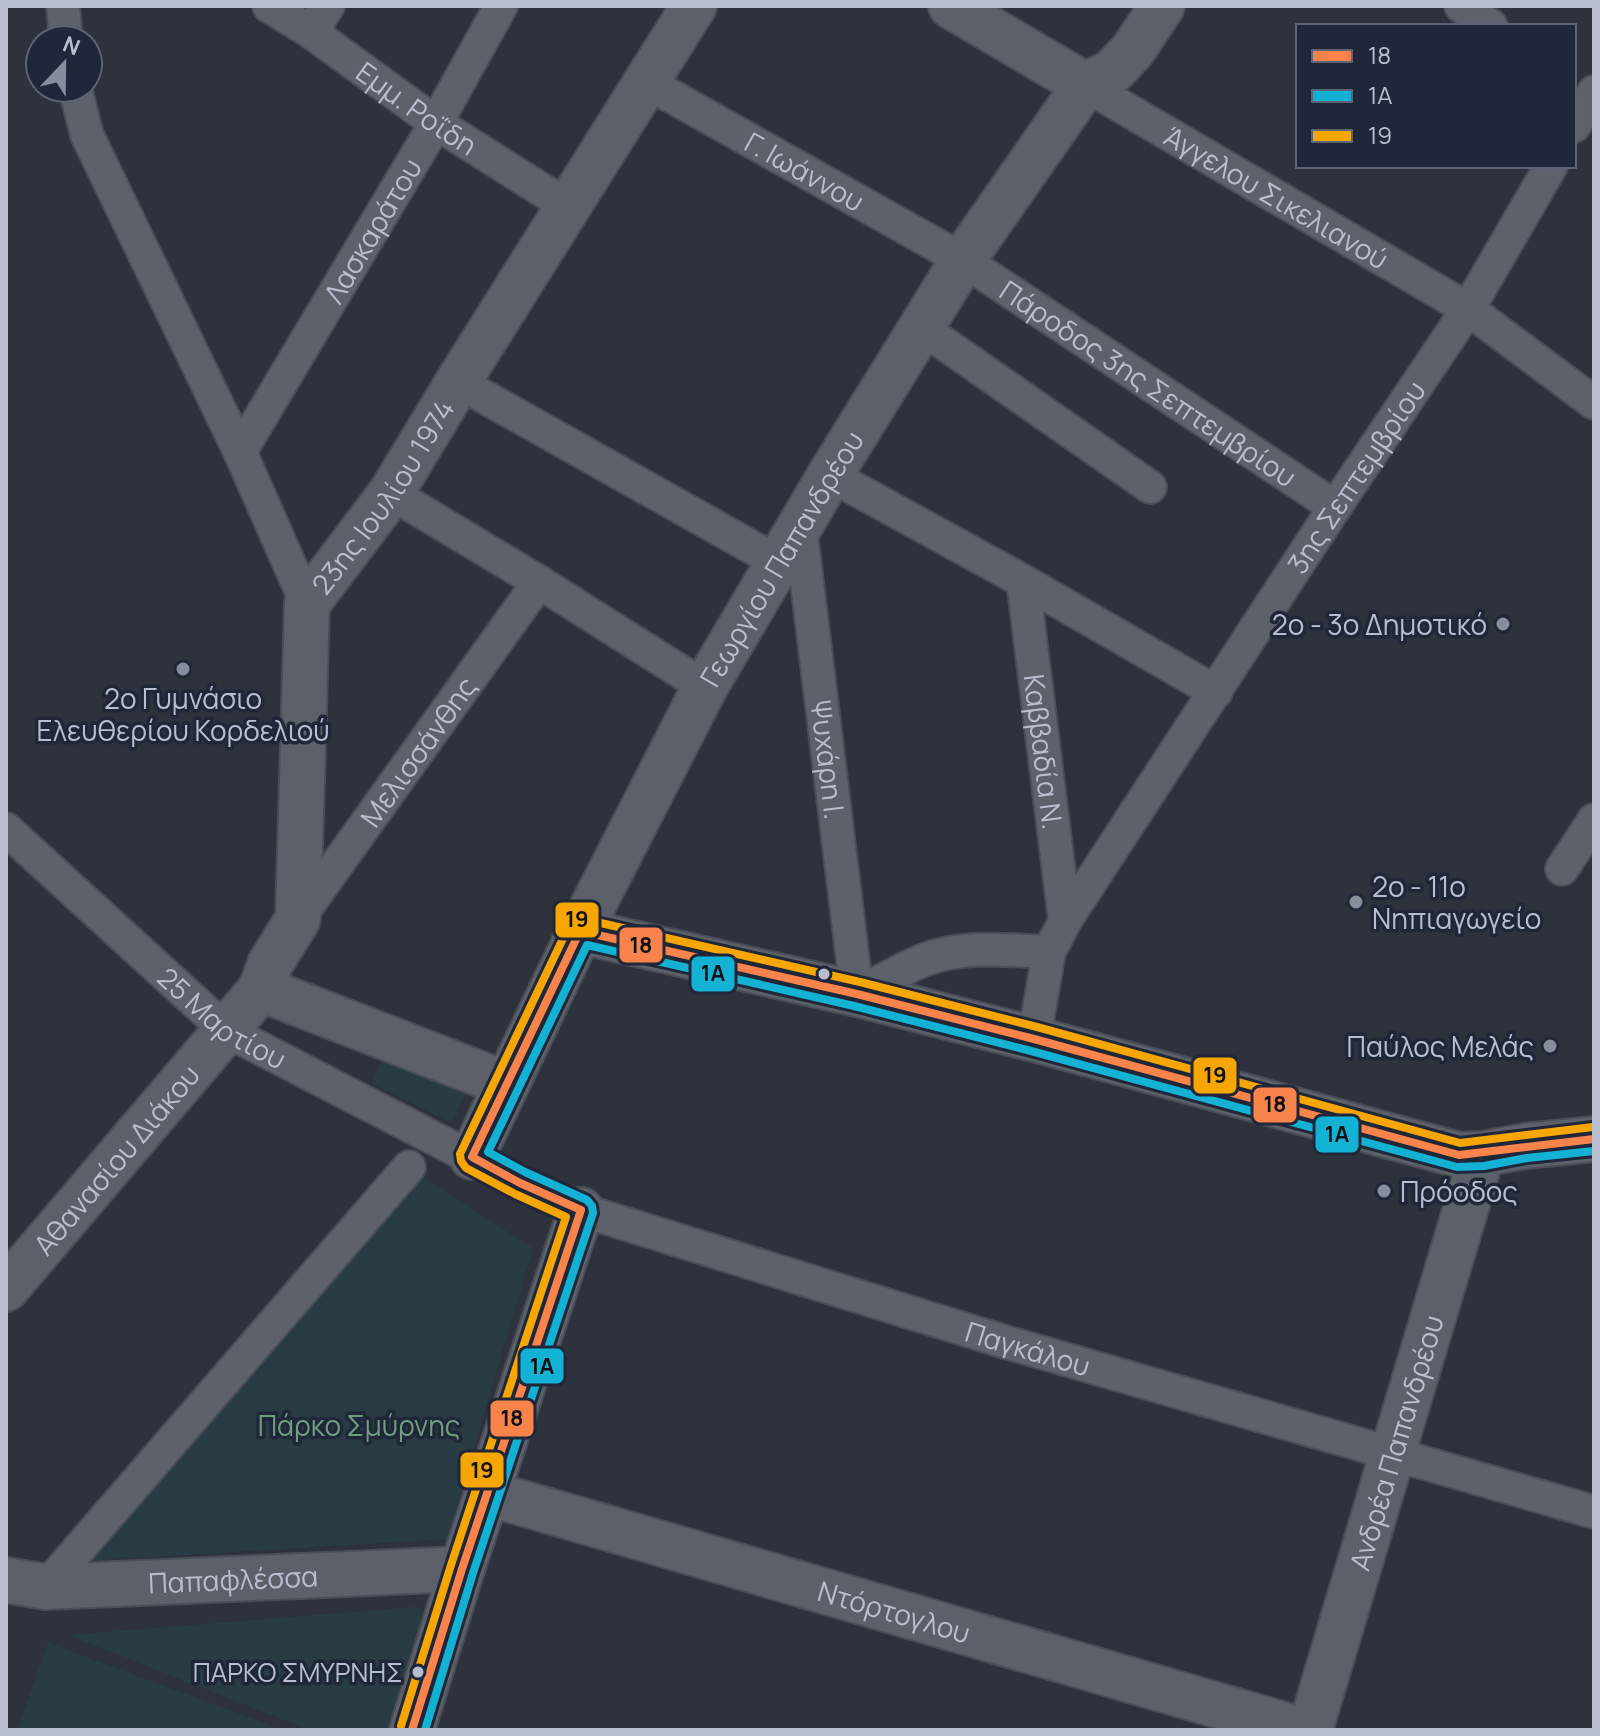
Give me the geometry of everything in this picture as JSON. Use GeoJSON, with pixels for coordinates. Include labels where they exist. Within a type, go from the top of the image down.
{"type":"FeatureCollection","features":[{"type":"Feature","properties":{"kind":"street","name":"Εμμ. Ροΐδη"},"geometry":{"type":"LineString","coordinates":[[269,6],[319,19],[436,123],[569,207]]}},
{"type":"Feature","properties":{"kind":"street","name":"Λασκαράτου"},"geometry":{"type":"LineString","coordinates":[[240,452],[436,123],[501,6]]}},
{"type":"Feature","properties":{"kind":"street","name":"23ης Ιουλίου 1974"},"geometry":{"type":"LineString","coordinates":[[298,919],[307,604],[391,493],[694,6]]}},
{"type":"Feature","properties":{"kind":"street","name":"Άγγελου Σικελιανού"},"geometry":{"type":"LineString","coordinates":[[952,6],[1468,309],[1594,403]]}},
{"type":"Feature","properties":{"kind":"street","name":"Γεωργίου Παπανδρέου"},"geometry":{"type":"LineString","coordinates":[[472,1157],[580,931],[705,687],[800,525],[963,260],[1085,85],[1112,72],[1133,50],[1162,6]]}},
{"type":"Feature","properties":{"kind":"street"},"geometry":{"type":"LineString","coordinates":[[1461,6],[1488,24]]}},
{"type":"Feature","properties":{"kind":"street"},"geometry":{"type":"LineString","coordinates":[[1576,81],[1594,93],[1576,123]]}},
{"type":"Feature","properties":{"kind":"street","name":"Γ. Ιωάννου"},"geometry":{"type":"LineString","coordinates":[[646,82],[963,260]]}},
{"type":"Feature","properties":{"kind":"street"},"geometry":{"type":"LineString","coordinates":[[79,104],[87,135],[240,452],[307,604]]}},
{"type":"Feature","properties":{"kind":"street","name":"3ης Σεπτεμβρίου"},"geometry":{"type":"LineString","coordinates":[[1034,1039],[1049,952],[1065,921],[1468,309],[1550,168]]}},
{"type":"Feature","properties":{"kind":"street","name":"Πάροδος 3ης Σεπτεμβρίου"},"geometry":{"type":"LineString","coordinates":[[963,260],[1335,507]]}},
{"type":"Feature","properties":{"kind":"street"},"geometry":{"type":"LineString","coordinates":[[922,328],[1150,487]]}},
{"type":"Feature","properties":{"kind":"street"},"geometry":{"type":"LineString","coordinates":[[458,382],[778,562]]}},
{"type":"Feature","properties":{"kind":"street"},"geometry":{"type":"LineString","coordinates":[[830,475],[1216,692]]}},
{"type":"Feature","properties":{"kind":"street"},"geometry":{"type":"LineString","coordinates":[[391,493],[705,687]]}},
{"type":"Feature","properties":{"kind":"street","name":"Ψυχάρη Ι."},"geometry":{"type":"LineString","coordinates":[[800,525],[857,994]]}},
{"type":"Feature","properties":{"kind":"street","name":"Καββαδία Ν."},"geometry":{"type":"LineString","coordinates":[[1023,581],[1065,921]]}},
{"type":"Feature","properties":{"kind":"street","name":"Μελισσάνθης"},"geometry":{"type":"LineString","coordinates":[[298,919],[539,582]]}},
{"type":"Feature","properties":{"kind":"street"},"geometry":{"type":"LineString","coordinates":[[1562,869],[1594,820]]}},
{"type":"Feature","properties":{"kind":"street","name":"25 Μαρτίου"},"geometry":{"type":"LineString","coordinates":[[6,829],[227,1031],[472,1157]]}},
{"type":"Feature","properties":{"kind":"street"},"geometry":{"type":"LineString","coordinates":[[227,1031],[261,989],[270,964],[298,919]]}},
{"type":"Feature","properties":{"kind":"street"},"geometry":{"type":"LineString","coordinates":[[580,931],[857,994],[1034,1039],[1459,1155],[1594,1139]]}},
{"type":"Feature","properties":{"kind":"street"},"geometry":{"type":"LineString","coordinates":[[857,994],[925,959],[964,952],[1049,952]]}},
{"type":"Feature","properties":{"kind":"street"},"geometry":{"type":"LineString","coordinates":[[261,989],[506,1084]]}},
{"type":"Feature","properties":{"kind":"street","name":"Αθανασίου Διάκου"},"geometry":{"type":"LineString","coordinates":[[6,1289],[227,1031]]}},
{"type":"Feature","properties":{"kind":"street","name":"Ανδρέα Παπανδρέου"},"geometry":{"type":"LineString","coordinates":[[1310,1730],[1482,1154]]}},
{"type":"Feature","properties":{"kind":"street","name":"Παγκάλου"},"geometry":{"type":"LineString","coordinates":[[472,1157],[581,1210],[1002,1341],[1594,1512]]}},
{"type":"Feature","properties":{"kind":"street"},"geometry":{"type":"LineString","coordinates":[[26,1583],[409,1167]]}},
{"type":"Feature","properties":{"kind":"street"},"geometry":{"type":"LineString","coordinates":[[412,1730],[581,1210]]}},
{"type":"Feature","properties":{"kind":"street","name":"Ντόρτογλου"},"geometry":{"type":"LineString","coordinates":[[487,1493],[1302,1730]]}},
{"type":"Feature","properties":{"kind":"street","name":"Παπαφλέσσα"},"geometry":{"type":"LineString","coordinates":[[26,1583],[462,1569]]}},
{"type":"Feature","properties":{"kind":"green space"},"geometry":{"type":"Polygon","coordinates":[[[385,1051],[468,1089],[451,1123],[372,1084],[385,1051]]]}},
{"type":"Feature","properties":{"kind":"green space","name":"Πάρκο Σμύρνης"},"geometry":{"type":"Polygon","coordinates":[[[422,1177],[533,1248],[447,1539],[85,1561],[422,1177]]]}},
{"type":"Feature","properties":{"kind":"green space"},"geometry":{"type":"Polygon","coordinates":[[[415,1607],[423,1610],[425,1624],[389,1730],[309,1730],[68,1635],[415,1607]]]}},
{"type":"Feature","properties":{"kind":"green space"},"geometry":{"type":"Polygon","coordinates":[[[49,1643],[283,1730],[17,1730],[49,1643]]]}},
{"type":"Feature","properties":{"kind":"transit line","name":"19"},"geometry":{"type":"LineString","coordinates":[[401,1726],[566,1217],[466,1168],[460,1154],[569,926],[575,920],[583,919],[860,982],[1037,1027],[1460,1143],[1593,1127]]}},
{"type":"Feature","properties":{"kind":"transit line","name":"18"},"geometry":{"type":"LineString","coordinates":[[412,1730],[581,1210],[472,1157],[580,931],[857,994],[1034,1039],[1459,1155],[1594,1139]]}},
{"type":"Feature","properties":{"kind":"transit line","name":"1Α"},"geometry":{"type":"LineString","coordinates":[[425,1730],[473,1573],[593,1213],[587,1200],[488,1152],[587,945],[854,1006],[1031,1051],[1457,1167],[1594,1151]]}},
{"type":"Feature","properties":{"kind":"place","name":"2ο - 3ο Δημοτικό"},"geometry":{"type":"Point","coordinates":[1503,624]}},
{"type":"Feature","properties":{"kind":"place","name":"2ο Γυμνάσιο Ελευθερίου Κορδελιού"},"geometry":{"type":"Point","coordinates":[183,669]}},
{"type":"Feature","properties":{"kind":"place","name":"2ο - 11ο Νηπιαγωγείο"},"geometry":{"type":"Point","coordinates":[1356,902]}},
{"type":"Feature","properties":{"kind":"place","name":"Παύλος Μελάς"},"geometry":{"type":"Point","coordinates":[1550,1046]}},
{"type":"Feature","properties":{"kind":"place","name":"Πρόοδος"},"geometry":{"type":"Point","coordinates":[1384,1191]}},
{"type":"Feature","properties":{"kind":"place","name":"ΠΑΡΚΟ ΣΜΥΡΝΗΣ"},"geometry":{"type":"Point","coordinates":[418,1672]}}]}
